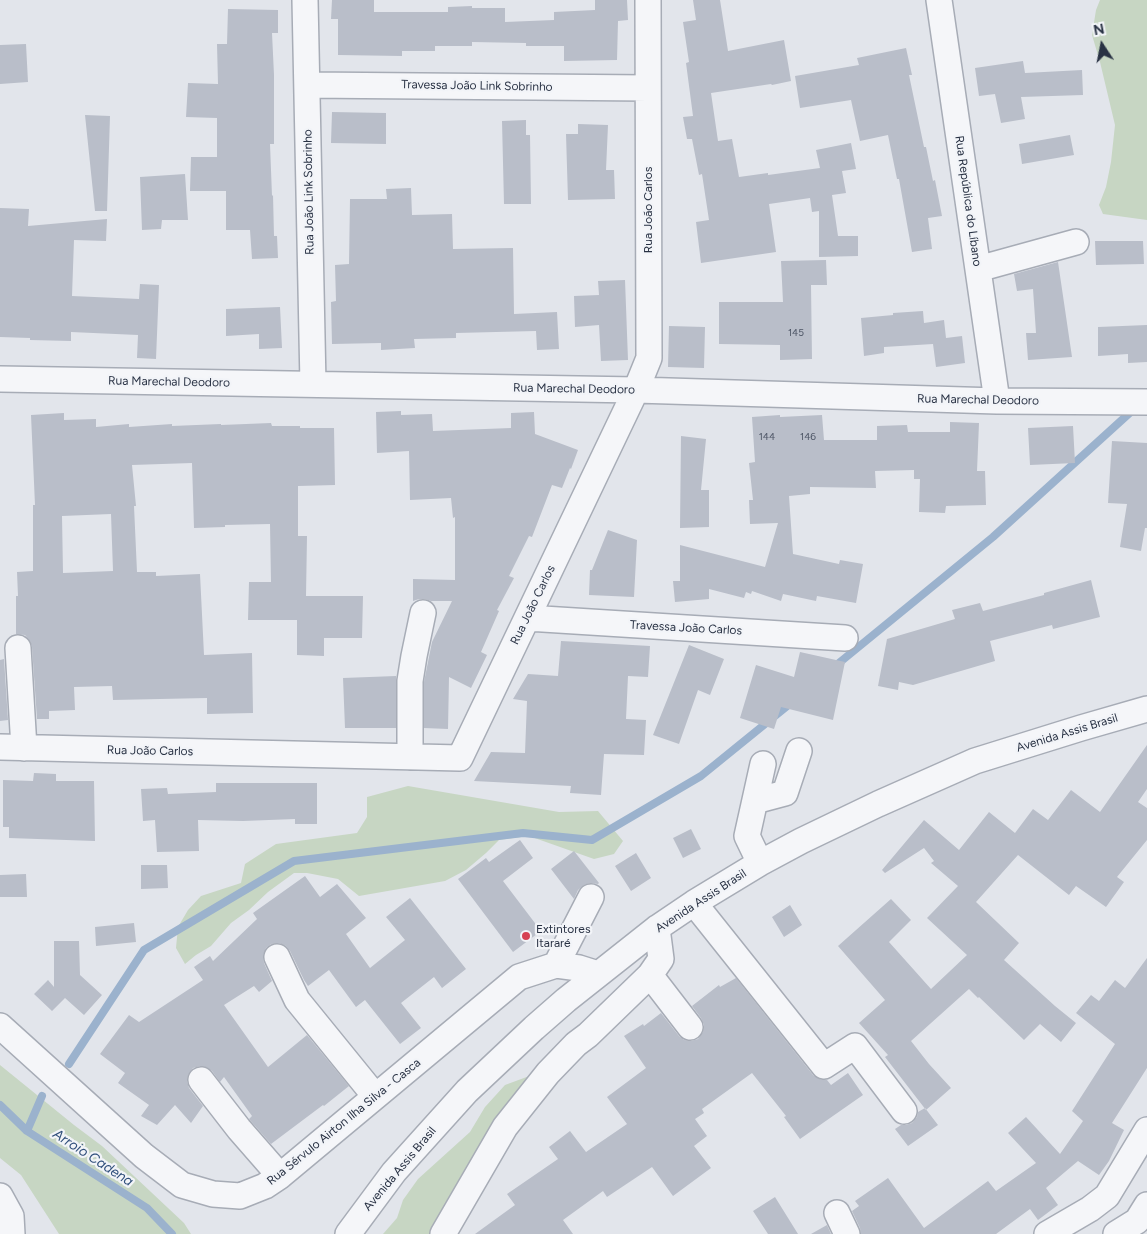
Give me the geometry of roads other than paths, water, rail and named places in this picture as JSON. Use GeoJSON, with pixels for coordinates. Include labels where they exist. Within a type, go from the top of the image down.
{"type":"FeatureCollection","features":[{"type":"Feature","properties":{"kind":"street","name":"Rua João Link Sobrinho"},"geometry":{"type":"LineString","coordinates":[[305,0],[313,384]]}},
{"type":"Feature","properties":{"kind":"street","name":"Rua João Carlos"},"geometry":{"type":"LineString","coordinates":[[12,748],[460,758],[636,390],[649,358],[648,0]]}},
{"type":"Feature","properties":{"kind":"street","name":"Rua República do Líbano"},"geometry":{"type":"LineString","coordinates":[[939,0],[997,401]]}},
{"type":"Feature","properties":{"kind":"street","name":"Travessa João Link Sobrinho"},"geometry":{"type":"LineString","coordinates":[[306,85],[648,88]]}},
{"type":"Feature","properties":{"kind":"street"},"geometry":{"type":"LineString","coordinates":[[978,269],[1076,242]]}},
{"type":"Feature","properties":{"kind":"street","name":"Rua Marechal Deodoro"},"geometry":{"type":"LineString","coordinates":[[0,379],[636,390],[997,401],[1147,402]]}},
{"type":"Feature","properties":{"kind":"street"},"geometry":{"type":"LineString","coordinates":[[410,757],[410,681],[423,613]]}},
{"type":"Feature","properties":{"kind":"street","name":"Travessa João Carlos"},"geometry":{"type":"LineString","coordinates":[[527,618],[845,638]]}},
{"type":"Feature","properties":{"kind":"street"},"geometry":{"type":"LineString","coordinates":[[12,748],[18,648]]}},
{"type":"Feature","properties":{"kind":"street","name":"Avenida Assis Brasil"},"geometry":{"type":"LineString","coordinates":[[348,1234],[394,1172],[467,1091],[534,1028],[598,974],[657,928],[694,903],[760,863],[801,841],[975,761],[1147,709]]}},
{"type":"Feature","properties":{"kind":"street"},"geometry":{"type":"LineString","coordinates":[[755,801],[785,793],[799,751]]}},
{"type":"Feature","properties":{"kind":"street"},"geometry":{"type":"LineString","coordinates":[[760,863],[747,836],[763,764]]}},
{"type":"Feature","properties":{"kind":"street"},"geometry":{"type":"LineString","coordinates":[[556,965],[591,897]]}},
{"type":"Feature","properties":{"kind":"street"},"geometry":{"type":"LineString","coordinates":[[694,903],[824,1066],[855,1046],[904,1111]]}},
{"type":"Feature","properties":{"kind":"street"},"geometry":{"type":"LineString","coordinates":[[444,1234],[505,1127],[548,1073],[576,1044],[588,1035],[650,975],[661,959],[657,928]]}},
{"type":"Feature","properties":{"kind":"street"},"geometry":{"type":"LineString","coordinates":[[277,957],[297,1000],[375,1096]]}},
{"type":"Feature","properties":{"kind":"street","name":"Rua Sérvulo Airton Ilha Silva - Casca"},"geometry":{"type":"LineString","coordinates":[[0,1026],[144,1156],[182,1185],[213,1194],[240,1196],[265,1186],[280,1176],[520,977],[556,965],[579,968],[598,974]]}},
{"type":"Feature","properties":{"kind":"street"},"geometry":{"type":"LineString","coordinates":[[650,975],[690,1027]]}},
{"type":"Feature","properties":{"kind":"street"},"geometry":{"type":"LineString","coordinates":[[201,1080],[239,1129],[280,1176]]}},
{"type":"Feature","properties":{"kind":"street"},"geometry":{"type":"LineString","coordinates":[[1047,1234],[1090,1209],[1107,1196],[1143,1146]]}},
{"type":"Feature","properties":{"kind":"street"},"geometry":{"type":"LineString","coordinates":[[0,1196],[12,1216],[12,1234]]}},
{"type":"Feature","properties":{"kind":"street"},"geometry":{"type":"LineString","coordinates":[[1116,1234],[1137,1221],[1147,1205]]}},
{"type":"Feature","properties":{"kind":"waterway"},"geometry":{"type":"LineString","coordinates":[[834,667],[993,537],[1134,409]]}},
{"type":"Feature","properties":{"kind":"waterway"},"geometry":{"type":"LineString","coordinates":[[69,1064],[144,950],[294,861],[523,833],[592,840],[701,776],[791,703]]}},
{"type":"Feature","properties":{"kind":"waterway"},"geometry":{"type":"LineString","coordinates":[[27,1131],[42,1096]]}},
{"type":"Feature","properties":{"kind":"waterway","name":"Arroio Cadena"},"geometry":{"type":"LineString","coordinates":[[0,1105],[27,1131],[147,1208],[172,1234]]}},
{"type":"Feature","properties":{"kind":"place","name":"Extintores Itararé"},"geometry":{"type":"Point","coordinates":[526,936]}}]}
